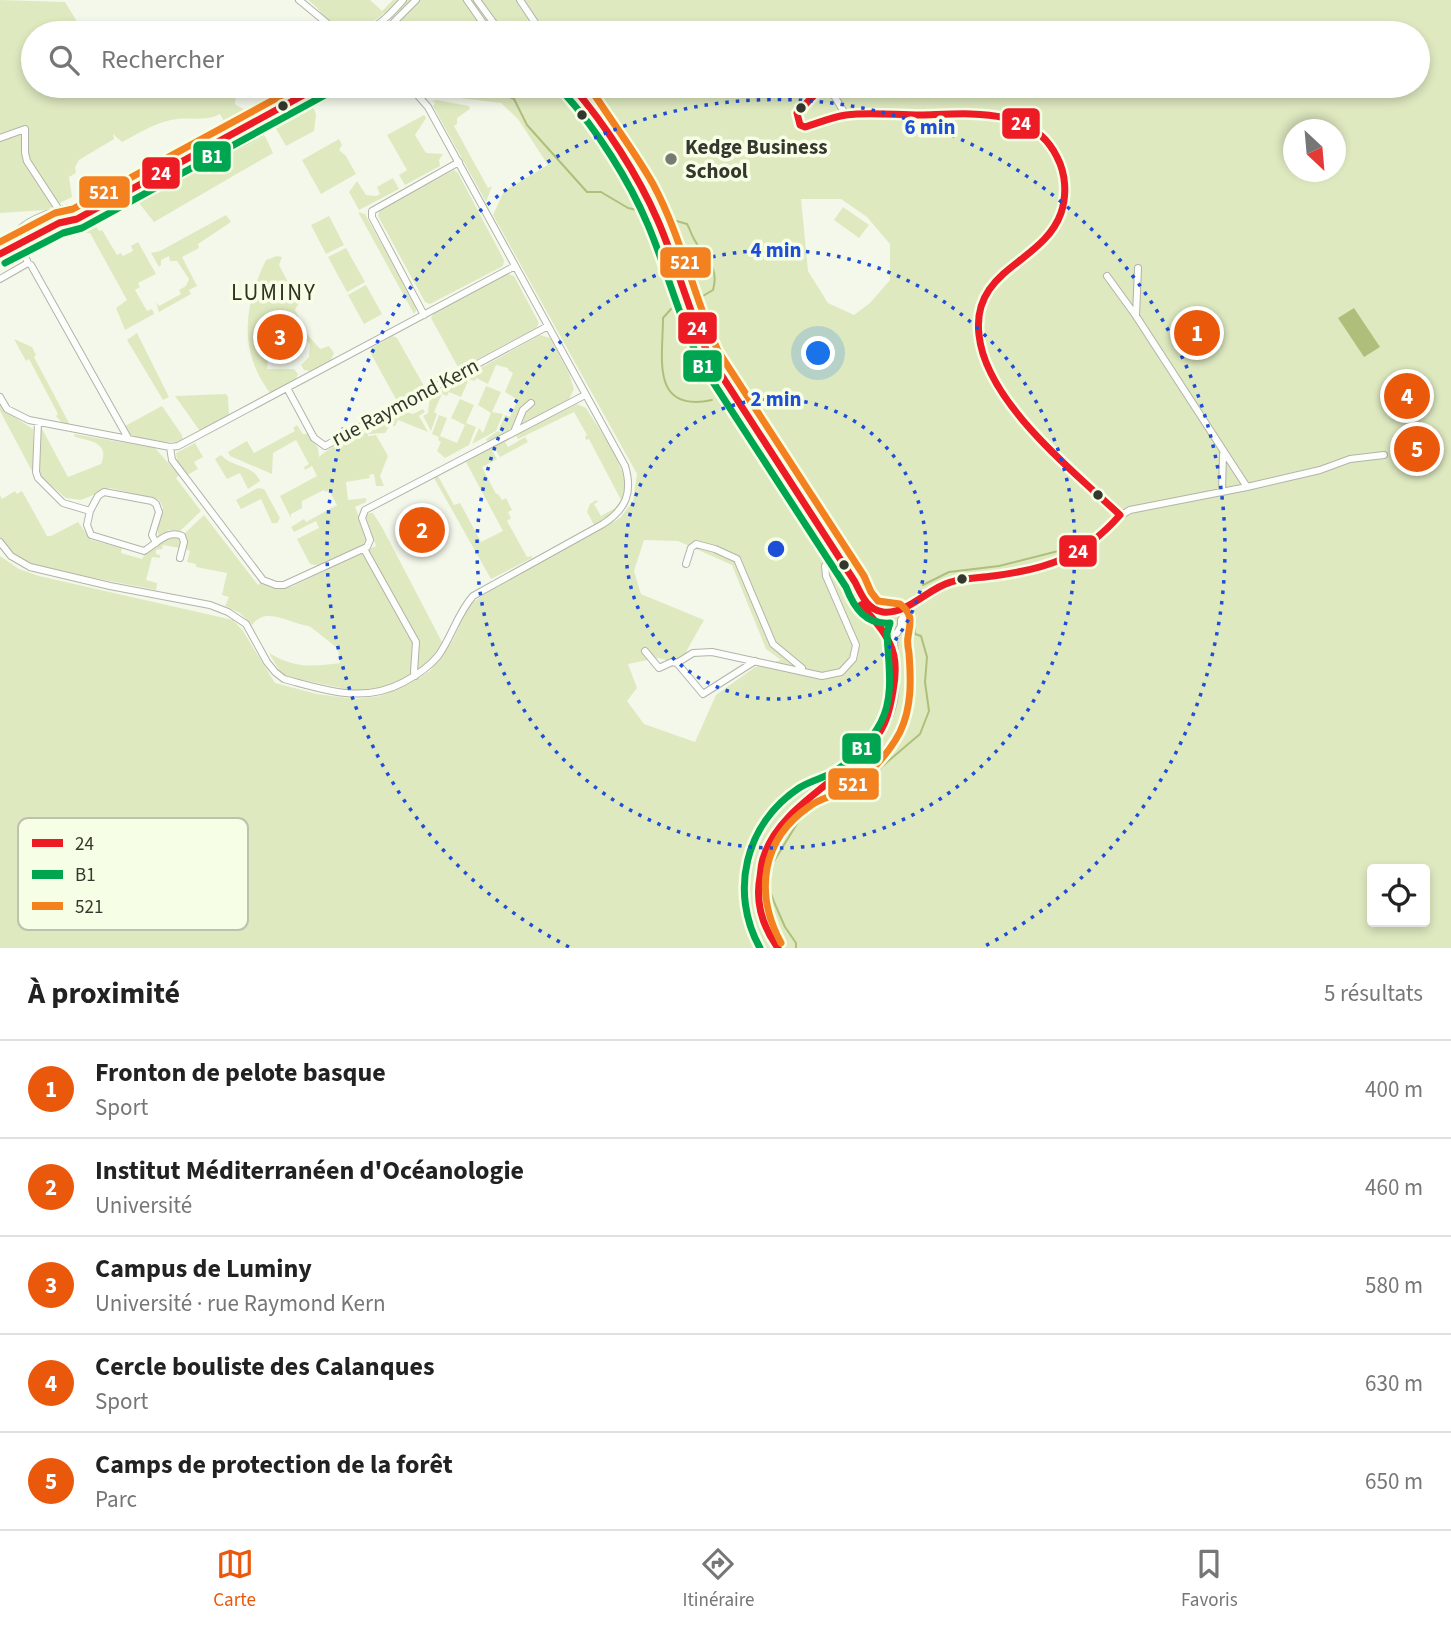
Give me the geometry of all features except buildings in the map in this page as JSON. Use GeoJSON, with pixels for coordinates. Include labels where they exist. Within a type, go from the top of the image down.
{"type":"FeatureCollection","features":[{"type":"Feature","properties":{"kind":"street"},"geometry":{"type":"LineString","coordinates":[[299,0],[324,21]]}},
{"type":"Feature","properties":{"kind":"street"},"geometry":{"type":"LineString","coordinates":[[381,21],[403,0]]}},
{"type":"Feature","properties":{"kind":"street"},"geometry":{"type":"LineString","coordinates":[[395,21],[416,0]]}},
{"type":"Feature","properties":{"kind":"street"},"geometry":{"type":"LineString","coordinates":[[467,0],[482,21]]}},
{"type":"Feature","properties":{"kind":"street"},"geometry":{"type":"LineString","coordinates":[[477,0],[492,21]]}},
{"type":"Feature","properties":{"kind":"street"},"geometry":{"type":"LineString","coordinates":[[520,0],[534,21]]}},
{"type":"Feature","properties":{"kind":"street"},"geometry":{"type":"LineString","coordinates":[[0,542],[10,556],[30,567],[210,605],[228,612],[246,624],[267,662],[284,679],[354,695],[384,691],[415,676],[438,656],[460,612],[473,596],[603,524],[619,512],[626,502],[628,478],[625,466],[422,98]]}},
{"type":"Feature","properties":{"kind":"street"},"geometry":{"type":"LineString","coordinates":[[577,98],[639,191],[704,359],[832,558],[868,606],[879,629],[886,634],[893,652]]}},
{"type":"Feature","properties":{"kind":"street"},"geometry":{"type":"LineString","coordinates":[[813,98],[797,113],[800,125],[806,127],[846,115],[996,117],[1023,122],[1035,129],[1053,147],[1065,184],[1058,219],[1041,241],[989,286],[980,306],[979,337],[983,354],[992,371],[1028,426],[1052,452],[1121,515]]}},
{"type":"Feature","properties":{"kind":"street"},"geometry":{"type":"LineString","coordinates":[[834,98],[846,115]]}},
{"type":"Feature","properties":{"kind":"street"},"geometry":{"type":"LineString","coordinates":[[0,138],[25,129],[27,161],[59,210]]}},
{"type":"Feature","properties":{"kind":"street"},"geometry":{"type":"LineString","coordinates":[[424,314],[372,217],[372,211],[459,162]]}},
{"type":"Feature","properties":{"kind":"street"},"geometry":{"type":"LineString","coordinates":[[71,208],[47,214],[18,231],[16,235],[28,263],[71,333],[128,438]]}},
{"type":"Feature","properties":{"kind":"street"},"geometry":{"type":"LineString","coordinates":[[0,279],[28,263]]}},
{"type":"Feature","properties":{"kind":"street"},"geometry":{"type":"LineString","coordinates":[[0,397],[7,409],[29,421],[170,447],[178,446],[515,266]]}},
{"type":"Feature","properties":{"kind":"street"},"geometry":{"type":"LineString","coordinates":[[1136,316],[1138,268]]}},
{"type":"Feature","properties":{"kind":"street"},"geometry":{"type":"LineString","coordinates":[[1107,276],[1247,487]]}},
{"type":"Feature","properties":{"kind":"street","name":"rue Raymond Kern"},"geometry":{"type":"LineString","coordinates":[[287,388],[314,437],[325,446],[548,326]]}},
{"type":"Feature","properties":{"kind":"street"},"geometry":{"type":"LineString","coordinates":[[170,447],[172,460],[263,580],[284,585],[370,544],[362,518],[365,510],[585,395]]}},
{"type":"Feature","properties":{"kind":"street"},"geometry":{"type":"LineString","coordinates":[[514,432],[523,410],[531,402]]}},
{"type":"Feature","properties":{"kind":"street"},"geometry":{"type":"LineString","coordinates":[[38,422],[38,478],[63,503],[90,511]]}},
{"type":"Feature","properties":{"kind":"street"},"geometry":{"type":"LineString","coordinates":[[1222,492],[1223,452]]}},
{"type":"Feature","properties":{"kind":"street"},"geometry":{"type":"LineString","coordinates":[[868,606],[883,614],[895,613],[937,586],[1035,569],[1061,560],[1094,542],[1121,515],[1130,510],[1247,487],[1320,470],[1350,459],[1384,455]]}},
{"type":"Feature","properties":{"kind":"street"},"geometry":{"type":"LineString","coordinates":[[156,543],[152,535],[159,512],[152,500],[104,492],[98,496],[90,511],[87,525],[91,535],[144,551],[171,534],[179,534],[183,536],[184,542],[180,558]]}},
{"type":"Feature","properties":{"kind":"street"},"geometry":{"type":"LineString","coordinates":[[686,564],[691,548],[696,544],[737,559],[773,644],[804,670]]}},
{"type":"Feature","properties":{"kind":"street"},"geometry":{"type":"LineString","coordinates":[[364,549],[416,642],[415,676]]}},
{"type":"Feature","properties":{"kind":"street"},"geometry":{"type":"LineString","coordinates":[[645,651],[659,668],[672,662],[677,663],[693,653],[702,652],[804,670],[822,676],[835,675],[850,664],[855,652],[854,638],[825,571],[825,566],[832,558]]}},
{"type":"Feature","properties":{"kind":"street"},"geometry":{"type":"LineString","coordinates":[[778,948],[764,924],[759,904],[758,884],[764,855],[789,817],[862,756],[881,733],[893,708],[895,694],[894,634],[900,628],[901,620],[912,603]]}},
{"type":"Feature","properties":{"kind":"street"},"geometry":{"type":"LineString","coordinates":[[895,613],[901,620]]}},
{"type":"Feature","properties":{"kind":"street"},"geometry":{"type":"LineString","coordinates":[[878,623],[883,614]]}},
{"type":"Feature","properties":{"kind":"street"},"geometry":{"type":"LineString","coordinates":[[886,634],[894,634]]}},
{"type":"Feature","properties":{"kind":"street"},"geometry":{"type":"LineString","coordinates":[[677,663],[702,694],[755,661]]}},
{"type":"Feature","properties":{"kind":"shaded area"},"geometry":{"type":"Polygon","coordinates":[[[0,0],[65,2],[77,21],[21,21],[21,98],[236,98],[235,104],[246,108],[251,115],[228,128],[220,114],[208,118],[167,121],[122,142],[113,134],[114,139],[79,160],[75,167],[76,173],[69,177],[72,197],[46,210],[0,213],[0,0]]]}},
{"type":"Feature","properties":{"kind":"shaded area"},"geometry":{"type":"Polygon","coordinates":[[[308,0],[370,0],[382,11],[393,0],[1451,0],[1451,948],[0,948],[0,556],[19,569],[39,576],[233,620],[243,631],[275,683],[317,694],[355,699],[380,696],[409,684],[430,671],[453,640],[469,605],[620,518],[633,501],[637,474],[493,215],[504,191],[548,165],[518,119],[501,103],[459,98],[1430,98],[1430,21],[393,21],[384,13],[373,21],[327,21],[308,0]],[[801,199],[808,271],[828,303],[854,315],[870,303],[890,280],[890,244],[867,217],[841,199],[801,199]],[[644,540],[634,571],[641,594],[704,620],[687,650],[683,664],[658,658],[628,664],[637,688],[627,701],[644,724],[695,742],[716,695],[755,667],[781,660],[766,649],[732,565],[678,541],[644,540]]]}},
{"type":"Feature","properties":{"kind":"shaded area"},"geometry":{"type":"Polygon","coordinates":[[[432,101],[469,106],[470,109],[457,118],[457,124],[454,126],[488,188],[492,186],[486,202],[433,106],[435,103],[432,101]]]}},
{"type":"Feature","properties":{"kind":"shaded area"},"geometry":{"type":"Polygon","coordinates":[[[313,107],[316,114],[314,131],[286,146],[275,127],[313,107]]]}},
{"type":"Feature","properties":{"kind":"shaded area"},"geometry":{"type":"Polygon","coordinates":[[[424,115],[426,118],[415,135],[426,153],[443,154],[439,160],[440,166],[405,185],[399,175],[407,170],[387,135],[424,115]]]}},
{"type":"Feature","properties":{"kind":"shaded area"},"geometry":{"type":"Polygon","coordinates":[[[265,136],[273,153],[154,222],[139,203],[265,136]]]}},
{"type":"Feature","properties":{"kind":"shaded area"},"geometry":{"type":"Polygon","coordinates":[[[339,139],[342,145],[339,150],[346,156],[356,174],[321,194],[302,160],[339,139]]]}},
{"type":"Feature","properties":{"kind":"shaded area"},"geometry":{"type":"Polygon","coordinates":[[[454,170],[504,260],[503,266],[430,304],[425,302],[378,216],[380,210],[454,170]]]}},
{"type":"Feature","properties":{"kind":"shaded area"},"geometry":{"type":"Polygon","coordinates":[[[393,178],[399,189],[359,210],[349,192],[357,181],[366,195],[376,196],[380,194],[377,187],[393,178]]]}},
{"type":"Feature","properties":{"kind":"shaded area"},"geometry":{"type":"Polygon","coordinates":[[[843,207],[869,225],[859,238],[834,220],[843,207]]]}},
{"type":"Feature","properties":{"kind":"shaded area"},"geometry":{"type":"Polygon","coordinates":[[[358,212],[365,214],[417,309],[414,314],[358,212]]]}},
{"type":"Feature","properties":{"kind":"shaded area"},"geometry":{"type":"Polygon","coordinates":[[[226,215],[231,222],[198,244],[199,248],[182,257],[197,286],[189,290],[191,294],[159,312],[156,302],[159,306],[181,294],[179,290],[186,286],[189,279],[177,261],[170,261],[169,256],[161,260],[159,267],[151,253],[160,251],[226,215]]]}},
{"type":"Feature","properties":{"kind":"shaded area"},"geometry":{"type":"Polygon","coordinates":[[[329,216],[344,245],[326,254],[311,225],[329,216]]]}},
{"type":"Feature","properties":{"kind":"shaded area"},"geometry":{"type":"Polygon","coordinates":[[[95,225],[99,231],[102,230],[117,255],[121,253],[123,256],[133,251],[131,246],[138,242],[156,274],[138,283],[140,287],[135,290],[147,311],[152,309],[154,314],[125,330],[116,308],[127,300],[90,233],[85,230],[95,225]]]}},
{"type":"Feature","properties":{"kind":"shaded area"},"geometry":{"type":"Polygon","coordinates":[[[346,248],[365,282],[347,292],[328,257],[346,248]]]}},
{"type":"Feature","properties":{"kind":"shaded area"},"geometry":{"type":"Polygon","coordinates":[[[282,257],[279,265],[299,303],[295,310],[307,334],[320,349],[329,346],[334,353],[331,360],[310,371],[304,370],[301,365],[309,357],[310,344],[292,331],[270,343],[267,369],[294,369],[298,374],[296,379],[270,393],[253,361],[248,328],[249,311],[259,277],[266,260],[282,257]]]}},
{"type":"Feature","properties":{"kind":"shaded area"},"geometry":{"type":"Polygon","coordinates":[[[508,274],[514,276],[539,323],[536,328],[459,369],[431,318],[433,314],[508,274]]]}},
{"type":"Feature","properties":{"kind":"shaded area"},"geometry":{"type":"Polygon","coordinates":[[[366,285],[382,314],[364,324],[348,295],[366,285]]]}},
{"type":"Feature","properties":{"kind":"shaded area"},"geometry":{"type":"Polygon","coordinates":[[[1354,308],[1380,347],[1364,357],[1338,318],[1354,308]]]}},
{"type":"Feature","properties":{"kind":"shaded area"},"geometry":{"type":"Polygon","coordinates":[[[137,333],[169,397],[163,400],[127,340],[137,333]]]}},
{"type":"Feature","properties":{"kind":"shaded area"},"geometry":{"type":"Polygon","coordinates":[[[540,335],[550,338],[569,373],[574,389],[569,399],[488,443],[486,439],[498,431],[501,433],[499,429],[505,415],[510,417],[518,400],[505,392],[513,373],[508,368],[496,365],[488,384],[476,378],[475,381],[469,379],[461,397],[449,392],[447,396],[442,394],[434,412],[437,414],[431,431],[423,416],[428,413],[430,396],[540,335]]]}},
{"type":"Feature","properties":{"kind":"shaded area"},"geometry":{"type":"Polygon","coordinates":[[[393,336],[397,338],[424,386],[422,390],[401,402],[397,401],[370,352],[372,348],[393,336]]]}},
{"type":"Feature","properties":{"kind":"shaded area"},"geometry":{"type":"Polygon","coordinates":[[[14,339],[32,347],[36,355],[34,357],[70,425],[62,423],[56,416],[58,414],[29,359],[26,361],[14,339]]]}},
{"type":"Feature","properties":{"kind":"shaded area"},"geometry":{"type":"Polygon","coordinates":[[[486,386],[501,392],[492,412],[503,414],[496,431],[472,444],[479,428],[483,433],[491,413],[478,405],[486,386]]]}},
{"type":"Feature","properties":{"kind":"shaded area"},"geometry":{"type":"Polygon","coordinates":[[[226,394],[229,416],[200,431],[175,396],[226,394]]]}},
{"type":"Feature","properties":{"kind":"shaded area"},"geometry":{"type":"Polygon","coordinates":[[[460,399],[474,405],[466,423],[476,427],[469,445],[445,458],[437,451],[441,442],[439,437],[432,434],[439,415],[447,418],[440,436],[457,443],[465,425],[451,418],[460,399]]]}},
{"type":"Feature","properties":{"kind":"shaded area"},"geometry":{"type":"Polygon","coordinates":[[[0,403],[13,416],[33,429],[33,473],[0,411],[0,403]]]}},
{"type":"Feature","properties":{"kind":"shaded area"},"geometry":{"type":"Polygon","coordinates":[[[577,404],[586,408],[599,427],[614,452],[624,478],[625,489],[620,504],[594,525],[587,512],[590,504],[596,500],[598,502],[594,504],[601,516],[615,508],[621,500],[589,439],[586,440],[587,435],[574,412],[518,439],[516,436],[505,442],[508,447],[525,437],[528,442],[500,457],[493,446],[577,404]]]}},
{"type":"Feature","properties":{"kind":"shaded area"},"geometry":{"type":"Polygon","coordinates":[[[162,406],[182,435],[183,441],[156,442],[131,436],[125,426],[162,406]]]}},
{"type":"Feature","properties":{"kind":"shaded area"},"geometry":{"type":"Polygon","coordinates":[[[423,409],[425,412],[419,416],[428,432],[398,420],[395,426],[390,425],[385,433],[368,434],[376,435],[388,456],[380,476],[384,486],[376,486],[374,474],[369,475],[370,478],[346,482],[348,500],[366,498],[366,502],[355,507],[368,540],[320,566],[310,564],[297,539],[319,528],[316,521],[294,532],[291,527],[337,505],[329,490],[324,490],[302,501],[302,508],[291,514],[291,518],[280,496],[317,476],[312,466],[305,470],[304,467],[309,464],[296,440],[273,453],[272,474],[230,456],[228,452],[247,441],[254,453],[295,431],[293,428],[297,425],[318,448],[319,457],[339,443],[362,436],[356,434],[401,410],[413,414],[423,409]]]}},
{"type":"Feature","properties":{"kind":"shaded area"},"geometry":{"type":"Polygon","coordinates":[[[40,425],[68,477],[101,464],[103,457],[101,447],[75,437],[74,434],[155,448],[179,475],[176,478],[201,511],[180,531],[169,530],[158,538],[163,507],[159,500],[110,488],[81,500],[66,498],[39,473],[40,425]]]}},
{"type":"Feature","properties":{"kind":"shaded area"},"geometry":{"type":"Polygon","coordinates":[[[195,443],[203,457],[194,462],[198,469],[187,475],[177,461],[176,453],[195,443]]]}},
{"type":"Feature","properties":{"kind":"shaded area"},"geometry":{"type":"Polygon","coordinates":[[[491,448],[497,459],[482,467],[496,494],[502,500],[506,498],[512,510],[508,512],[511,518],[507,521],[527,557],[532,558],[491,579],[434,478],[438,476],[454,505],[460,503],[481,542],[503,531],[466,462],[491,448]]]}},
{"type":"Feature","properties":{"kind":"shaded area"},"geometry":{"type":"Polygon","coordinates":[[[221,455],[252,471],[260,481],[248,489],[240,473],[227,479],[215,459],[221,455]]]}},
{"type":"Feature","properties":{"kind":"shaded area"},"geometry":{"type":"Polygon","coordinates":[[[258,488],[264,489],[280,518],[277,523],[272,523],[261,499],[241,509],[236,500],[258,488]]]}},
{"type":"Feature","properties":{"kind":"shaded area"},"geometry":{"type":"Polygon","coordinates":[[[15,491],[17,494],[22,491],[47,536],[78,522],[91,540],[122,548],[121,553],[142,559],[152,548],[173,538],[178,537],[180,548],[163,545],[162,549],[156,550],[160,558],[152,557],[146,580],[157,583],[156,590],[33,566],[13,554],[0,538],[0,495],[2,499],[15,491]]]}},
{"type":"Feature","properties":{"kind":"shaded area"},"geometry":{"type":"Polygon","coordinates":[[[373,513],[382,527],[442,642],[432,658],[412,676],[386,688],[360,692],[289,677],[280,672],[269,653],[295,664],[320,665],[340,663],[338,649],[311,627],[278,617],[262,617],[252,625],[240,613],[225,606],[229,597],[222,595],[227,573],[196,567],[196,564],[187,562],[190,551],[185,549],[187,542],[184,534],[204,515],[258,585],[261,582],[276,588],[291,587],[376,546],[366,517],[373,513]]]}},
{"type":"Feature","properties":{"kind":"waterway"},"geometry":{"type":"LineString","coordinates":[[512,98],[527,125],[587,192],[601,192],[628,208],[637,210]]}},
{"type":"Feature","properties":{"kind":"waterway"},"geometry":{"type":"LineString","coordinates":[[117,214],[263,135]]}},
{"type":"Feature","properties":{"kind":"waterway"},"geometry":{"type":"LineString","coordinates":[[666,218],[687,224],[713,268],[713,290],[696,300]]}},
{"type":"Feature","properties":{"kind":"waterway"},"geometry":{"type":"LineString","coordinates":[[671,309],[663,318],[664,379],[669,390],[678,398],[692,402],[712,400]]}},
{"type":"Feature","properties":{"kind":"waterway"},"geometry":{"type":"LineString","coordinates":[[751,407],[764,421],[798,473],[821,502],[836,541],[870,594],[883,603],[892,603]]}},
{"type":"Feature","properties":{"kind":"waterway"},"geometry":{"type":"LineString","coordinates":[[923,585],[949,572],[999,566],[1070,548]]}},
{"type":"Feature","properties":{"kind":"waterway"},"geometry":{"type":"LineString","coordinates":[[796,948],[796,943],[785,927],[774,902],[767,882],[768,871],[798,822],[811,807],[860,778],[872,775],[920,734],[929,711],[925,682],[927,657],[921,636],[915,634],[914,626]]}},
{"type":"Feature","properties":{"kind":"transit line","name":"521"},"geometry":{"type":"LineString","coordinates":[[0,242],[55,213],[73,209],[277,98]]}},
{"type":"Feature","properties":{"kind":"transit line","name":"24"},"geometry":{"type":"LineString","coordinates":[[0,254],[59,223],[77,219],[298,98]]}},
{"type":"Feature","properties":{"kind":"transit line","name":"B1"},"geometry":{"type":"LineString","coordinates":[[5,263],[63,233],[82,228],[320,98]]}},
{"type":"Feature","properties":{"kind":"transit line","name":"B1"},"geometry":{"type":"LineString","coordinates":[[568,98],[611,156],[632,191],[655,242],[700,362],[857,608],[874,621],[890,623],[887,633],[890,678],[888,701],[881,722],[865,745],[844,765],[802,786],[781,803],[766,820],[755,840],[744,882],[745,904],[760,948]]}},
{"type":"Feature","properties":{"kind":"transit line","name":"24"},"geometry":{"type":"LineString","coordinates":[[582,98],[620,151],[650,204],[709,356],[865,601],[877,611],[892,612],[951,582],[1048,565],[1078,551],[1120,515],[1057,456],[1014,410],[997,385],[985,360],[979,335],[979,313],[986,295],[997,280],[1052,230],[1061,213],[1065,192],[1064,177],[1057,157],[1046,140],[1032,128],[997,116],[855,114],[805,127],[800,125],[797,113],[811,98]]}},
{"type":"Feature","properties":{"kind":"transit line","name":"521"},"geometry":{"type":"LineString","coordinates":[[597,98],[633,151],[663,204],[718,351],[864,576],[871,592],[878,601],[900,604],[909,616],[909,703],[904,723],[895,741],[882,759],[858,781],[813,804],[794,819],[781,834],[772,851],[765,886],[772,924],[781,943]]}},
{"type":"Feature","properties":{"kind":"transit line","name":"24"},"geometry":{"type":"LineString","coordinates":[[778,948],[764,923],[759,896],[762,861],[772,838],[798,808],[861,755],[882,729],[887,717],[894,685],[895,661],[881,628],[861,605]]}},
{"type":"Feature","properties":{"kind":"place","name":"Kedge Business School"},"geometry":{"type":"Point","coordinates":[671,159]}},
{"type":"Feature","properties":{"kind":"place","name":"Fronton de pelote basque"},"geometry":{"type":"Point","coordinates":[1197,333]}},
{"type":"Feature","properties":{"kind":"place","name":"Campus de Luminy"},"geometry":{"type":"Point","coordinates":[280,337]}},
{"type":"Feature","properties":{"kind":"place","name":"Cercle bouliste des Calanques"},"geometry":{"type":"Point","coordinates":[1407,396]}},
{"type":"Feature","properties":{"kind":"place","name":"Camps de protection de la forêt"},"geometry":{"type":"Point","coordinates":[1417,449]}},
{"type":"Feature","properties":{"kind":"place","name":"Institut Méditerranéen d'Océanologie"},"geometry":{"type":"Point","coordinates":[422,530]}},
{"type":"Feature","properties":{"kind":"district","name":"LUMINY"},"geometry":{"type":"Point","coordinates":[274,292]}}]}
